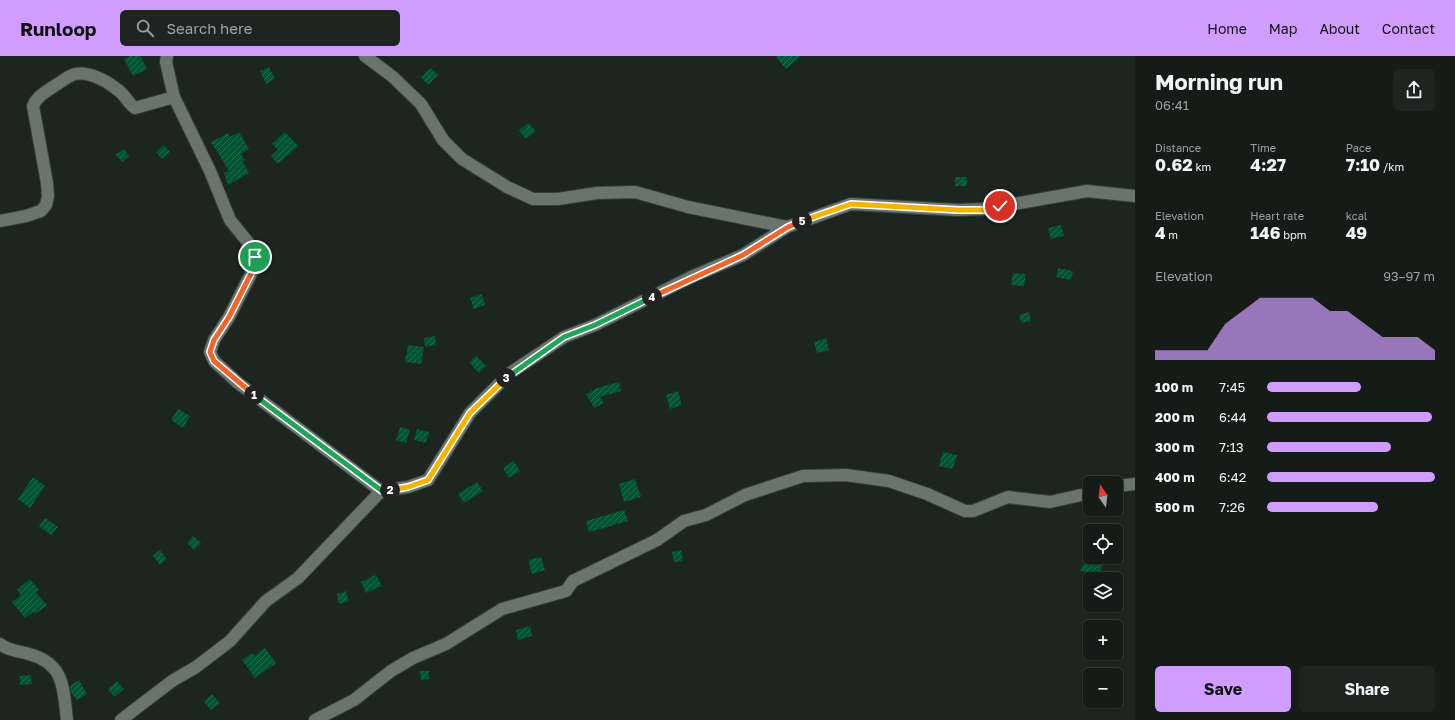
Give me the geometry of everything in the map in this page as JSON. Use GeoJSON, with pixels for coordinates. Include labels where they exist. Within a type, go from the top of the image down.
{"type":"FeatureCollection","features":[{"type":"Feature","properties":{"kind":"street"},"geometry":{"type":"LineString","coordinates":[[167,56],[166,62],[174,97],[210,171],[230,220],[251,246],[255,257],[255,266],[229,317],[214,340],[210,352],[214,361],[238,383],[382,491]]}},
{"type":"Feature","properties":{"kind":"street"},"geometry":{"type":"LineString","coordinates":[[366,56],[392,77],[421,104],[443,140],[462,159],[507,187],[533,199],[558,200],[597,193],[635,192],[688,207],[788,227]]}},
{"type":"Feature","properties":{"kind":"street"},"geometry":{"type":"LineString","coordinates":[[0,221],[26,216],[41,211],[46,205],[48,196],[47,183],[33,106],[35,100],[50,89],[74,74],[83,74],[99,78],[114,87],[135,108],[174,97]]}},
{"type":"Feature","properties":{"kind":"street"},"geometry":{"type":"LineString","coordinates":[[121,720],[172,681],[196,666],[230,640],[266,601],[298,578],[382,491],[408,487],[428,480],[470,413],[510,373],[564,337],[595,325],[691,278],[743,255],[788,227],[851,204],[958,210],[986,210],[1087,191],[1135,196]]}},
{"type":"Feature","properties":{"kind":"street"},"geometry":{"type":"LineString","coordinates":[[315,720],[354,700],[391,670],[413,658],[446,644],[502,609],[566,591],[573,581],[657,540],[684,521],[706,515],[745,495],[803,476],[846,475],[889,481],[927,494],[965,511],[973,511],[1008,497],[1050,502],[1083,495]]}},
{"type":"Feature","properties":{"kind":"street"},"geometry":{"type":"LineString","coordinates":[[1123,485],[1135,484]]}},
{"type":"Feature","properties":{"kind":"street"},"geometry":{"type":"LineString","coordinates":[[0,644],[4,647],[30,654],[50,663],[59,673],[66,720]]}},
{"type":"Feature","properties":{"kind":"building"},"geometry":{"type":"Polygon","coordinates":[[[130,56],[140,56],[147,69],[133,76],[124,59],[130,56]]]}},
{"type":"Feature","properties":{"kind":"building"},"geometry":{"type":"Polygon","coordinates":[[[775,56],[801,56],[786,69],[775,56]]]}},
{"type":"Feature","properties":{"kind":"building"},"geometry":{"type":"Polygon","coordinates":[[[269,67],[275,79],[266,84],[260,71],[269,67]]]}},
{"type":"Feature","properties":{"kind":"building"},"geometry":{"type":"Polygon","coordinates":[[[431,68],[438,75],[428,85],[421,77],[431,68]]]}},
{"type":"Feature","properties":{"kind":"building"},"geometry":{"type":"Polygon","coordinates":[[[528,123],[536,131],[526,139],[519,131],[528,123]]]}},
{"type":"Feature","properties":{"kind":"building"},"geometry":{"type":"Polygon","coordinates":[[[239,132],[249,149],[241,154],[245,160],[242,161],[249,173],[228,185],[224,173],[229,171],[211,142],[228,133],[230,137],[239,132]]]}},
{"type":"Feature","properties":{"kind":"building"},"geometry":{"type":"Polygon","coordinates":[[[285,132],[298,146],[278,164],[271,156],[278,150],[272,144],[285,132]]]}},
{"type":"Feature","properties":{"kind":"building"},"geometry":{"type":"Polygon","coordinates":[[[164,145],[170,152],[162,159],[156,152],[164,145]]]}},
{"type":"Feature","properties":{"kind":"building"},"geometry":{"type":"Polygon","coordinates":[[[124,149],[129,156],[122,162],[116,155],[124,149]]]}},
{"type":"Feature","properties":{"kind":"building"},"geometry":{"type":"Polygon","coordinates":[[[955,177],[967,177],[967,186],[955,186],[955,177]]]}},
{"type":"Feature","properties":{"kind":"building"},"geometry":{"type":"Polygon","coordinates":[[[1061,225],[1064,236],[1051,239],[1048,228],[1061,225]]]}},
{"type":"Feature","properties":{"kind":"building"},"geometry":{"type":"Polygon","coordinates":[[[1058,268],[1073,271],[1071,280],[1056,277],[1058,268]]]}},
{"type":"Feature","properties":{"kind":"building"},"geometry":{"type":"Polygon","coordinates":[[[1013,273],[1026,274],[1024,286],[1011,285],[1013,273]]]}},
{"type":"Feature","properties":{"kind":"building"},"geometry":{"type":"Polygon","coordinates":[[[482,294],[485,305],[474,309],[470,298],[482,294]]]}},
{"type":"Feature","properties":{"kind":"building"},"geometry":{"type":"Polygon","coordinates":[[[1029,312],[1031,321],[1021,323],[1019,315],[1029,312]]]}},
{"type":"Feature","properties":{"kind":"building"},"geometry":{"type":"Polygon","coordinates":[[[435,336],[436,345],[425,347],[424,338],[435,336]]]}},
{"type":"Feature","properties":{"kind":"building"},"geometry":{"type":"Polygon","coordinates":[[[826,338],[829,350],[817,353],[814,342],[826,338]]]}},
{"type":"Feature","properties":{"kind":"building"},"geometry":{"type":"Polygon","coordinates":[[[408,345],[424,347],[421,364],[405,362],[408,345]]]}},
{"type":"Feature","properties":{"kind":"building"},"geometry":{"type":"Polygon","coordinates":[[[476,356],[486,366],[479,373],[469,362],[476,356]]]}},
{"type":"Feature","properties":{"kind":"building"},"geometry":{"type":"Polygon","coordinates":[[[619,382],[621,391],[600,397],[604,403],[594,408],[586,394],[597,388],[619,382]]]}},
{"type":"Feature","properties":{"kind":"building"},"geometry":{"type":"Polygon","coordinates":[[[678,391],[682,405],[670,409],[666,395],[678,391]]]}},
{"type":"Feature","properties":{"kind":"building"},"geometry":{"type":"Polygon","coordinates":[[[178,409],[190,416],[183,428],[171,420],[178,409]]]}},
{"type":"Feature","properties":{"kind":"building"},"geometry":{"type":"Polygon","coordinates":[[[400,427],[410,430],[406,443],[396,440],[400,427]]]}},
{"type":"Feature","properties":{"kind":"building"},"geometry":{"type":"Polygon","coordinates":[[[417,429],[429,432],[426,443],[414,440],[417,429]]]}},
{"type":"Feature","properties":{"kind":"building"},"geometry":{"type":"Polygon","coordinates":[[[943,452],[957,455],[953,469],[939,466],[943,452]]]}},
{"type":"Feature","properties":{"kind":"building"},"geometry":{"type":"Polygon","coordinates":[[[514,461],[520,471],[509,478],[503,468],[514,461]]]}},
{"type":"Feature","properties":{"kind":"building"},"geometry":{"type":"Polygon","coordinates":[[[33,477],[45,486],[30,508],[18,499],[33,477]]]}},
{"type":"Feature","properties":{"kind":"building"},"geometry":{"type":"Polygon","coordinates":[[[635,479],[641,497],[624,502],[619,484],[635,479]]]}},
{"type":"Feature","properties":{"kind":"building"},"geometry":{"type":"Polygon","coordinates":[[[477,482],[483,491],[464,503],[458,494],[477,482]]]}},
{"type":"Feature","properties":{"kind":"building"},"geometry":{"type":"Polygon","coordinates":[[[624,510],[628,521],[589,532],[586,521],[624,510]]]}},
{"type":"Feature","properties":{"kind":"building"},"geometry":{"type":"Polygon","coordinates":[[[45,518],[58,527],[51,535],[39,526],[45,518]]]}},
{"type":"Feature","properties":{"kind":"building"},"geometry":{"type":"Polygon","coordinates":[[[193,536],[201,543],[194,550],[187,543],[193,536]]]}},
{"type":"Feature","properties":{"kind":"building"},"geometry":{"type":"Polygon","coordinates":[[[160,550],[167,559],[160,565],[153,556],[160,550]]]}},
{"type":"Feature","properties":{"kind":"building"},"geometry":{"type":"Polygon","coordinates":[[[681,550],[683,561],[674,562],[672,552],[681,550]]]}},
{"type":"Feature","properties":{"kind":"building"},"geometry":{"type":"Polygon","coordinates":[[[541,557],[545,570],[532,574],[528,560],[541,557]]]}},
{"type":"Feature","properties":{"kind":"building"},"geometry":{"type":"Polygon","coordinates":[[[1084,564],[1103,564],[1099,572],[1084,572],[1080,570],[1084,564]]]}},
{"type":"Feature","properties":{"kind":"building"},"geometry":{"type":"Polygon","coordinates":[[[376,575],[382,586],[366,593],[361,582],[376,575]]]}},
{"type":"Feature","properties":{"kind":"building"},"geometry":{"type":"Polygon","coordinates":[[[30,579],[39,590],[36,593],[47,605],[35,614],[33,612],[25,618],[12,602],[21,595],[17,590],[30,579]]]}},
{"type":"Feature","properties":{"kind":"building"},"geometry":{"type":"Polygon","coordinates":[[[346,591],[349,601],[339,604],[337,594],[346,591]]]}},
{"type":"Feature","properties":{"kind":"building"},"geometry":{"type":"Polygon","coordinates":[[[530,626],[532,636],[518,640],[516,630],[530,626]]]}},
{"type":"Feature","properties":{"kind":"building"},"geometry":{"type":"Polygon","coordinates":[[[265,648],[276,663],[255,678],[242,660],[252,653],[255,656],[265,648]]]}},
{"type":"Feature","properties":{"kind":"building"},"geometry":{"type":"Polygon","coordinates":[[[420,671],[429,671],[429,679],[421,680],[420,671]]]}},
{"type":"Feature","properties":{"kind":"building"},"geometry":{"type":"Polygon","coordinates":[[[31,675],[32,684],[20,685],[20,676],[31,675]]]}},
{"type":"Feature","properties":{"kind":"building"},"geometry":{"type":"Polygon","coordinates":[[[79,680],[87,694],[77,700],[71,692],[70,686],[79,680]]]}},
{"type":"Feature","properties":{"kind":"building"},"geometry":{"type":"Polygon","coordinates":[[[117,681],[124,689],[114,697],[108,689],[117,681]]]}},
{"type":"Feature","properties":{"kind":"building"},"geometry":{"type":"Polygon","coordinates":[[[212,694],[220,703],[211,710],[204,702],[212,694]]]}},
{"type":"Feature","properties":{"kind":"route"},"geometry":{"type":"LineString","coordinates":[[255,257],[255,266],[229,317],[214,340],[210,352],[214,361],[238,383],[382,491],[408,487],[428,480],[449,444],[470,413],[510,373],[564,337],[595,325],[691,278],[743,255],[788,227],[851,204],[958,210],[986,210],[1000,206]]}}]}
